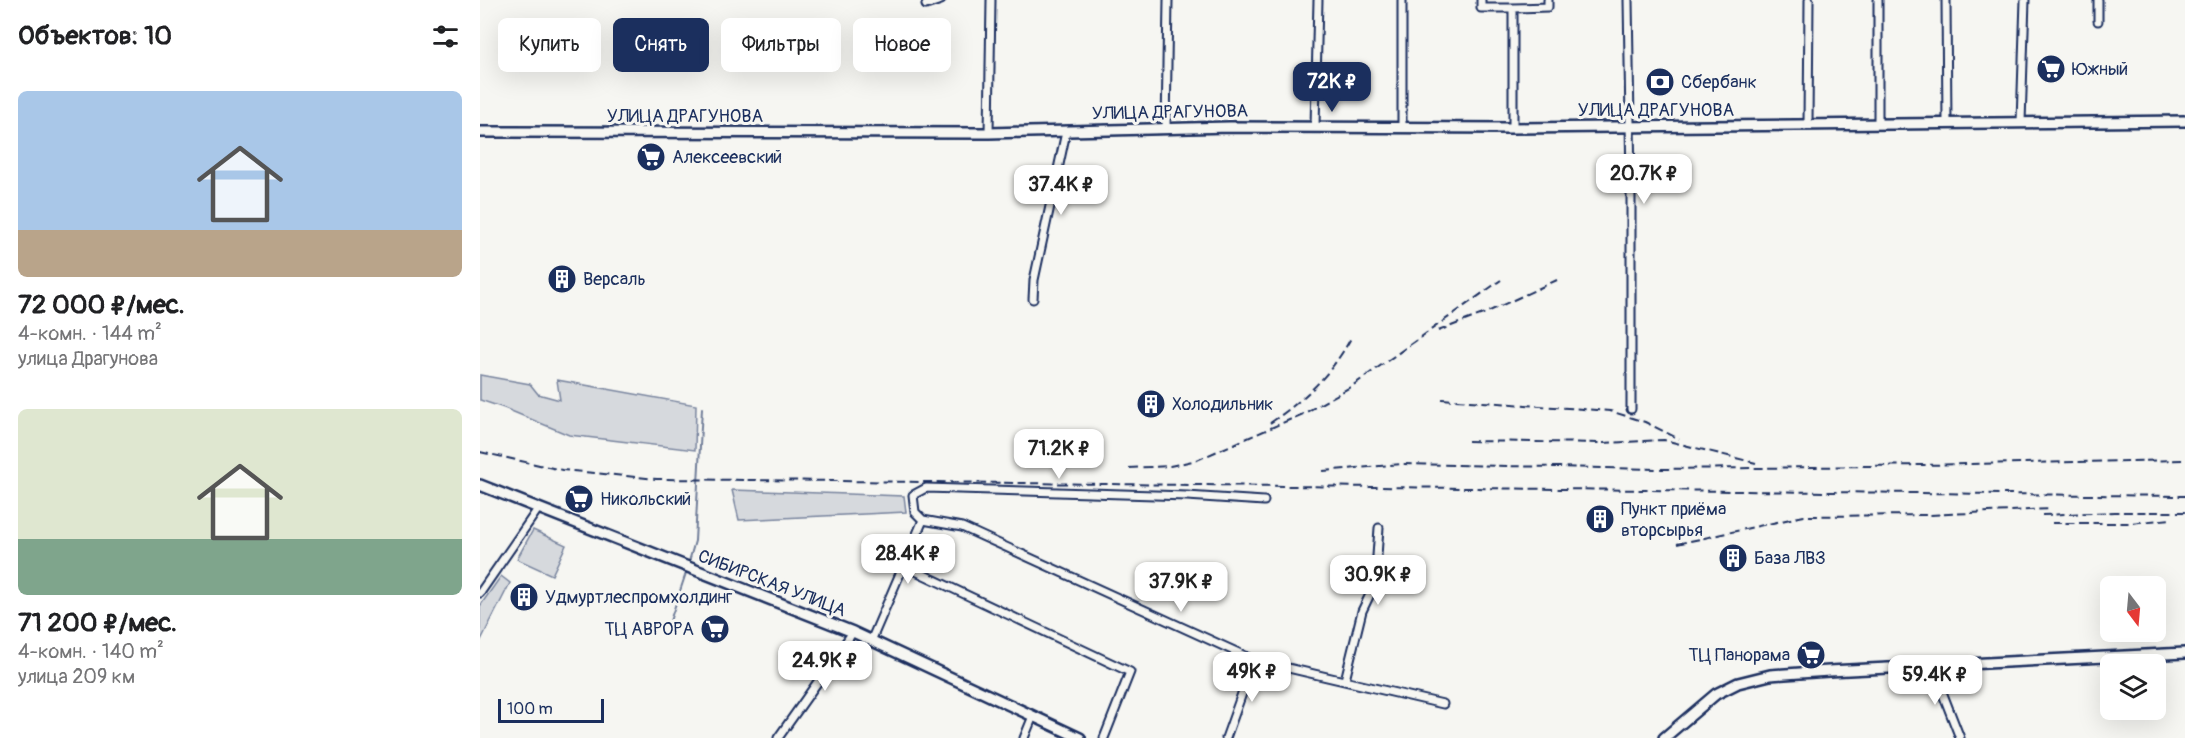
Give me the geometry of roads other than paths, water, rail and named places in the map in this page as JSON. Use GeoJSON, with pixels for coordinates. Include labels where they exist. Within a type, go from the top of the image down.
{"type":"FeatureCollection","features":[{"type":"Feature","properties":{"kind":"main road","name":"УЛИЦА ДРАГУНОВА"},"geometry":{"type":"LineString","coordinates":[[480,132],[989,133],[1315,126],[1513,128],[2185,121]]}},
{"type":"Feature","properties":{"kind":"main road","name":"СИБИРСКАЯ УЛИЦА"},"geometry":{"type":"LineString","coordinates":[[480,485],[853,632],[1080,738]]}},
{"type":"Feature","properties":{"kind":"main road"},"geometry":{"type":"LineString","coordinates":[[1664,738],[1716,694],[1752,679],[1793,673],[2185,653]]}},
{"type":"Feature","properties":{"kind":"street"},"geometry":{"type":"LineString","coordinates":[[927,2],[941,0]]}},
{"type":"Feature","properties":{"kind":"street"},"geometry":{"type":"LineString","coordinates":[[989,133],[991,0]]}},
{"type":"Feature","properties":{"kind":"street"},"geometry":{"type":"LineString","coordinates":[[1166,128],[1168,0]]}},
{"type":"Feature","properties":{"kind":"street"},"geometry":{"type":"LineString","coordinates":[[1315,126],[1318,0]]}},
{"type":"Feature","properties":{"kind":"street"},"geometry":{"type":"LineString","coordinates":[[1402,0],[1402,127]]}},
{"type":"Feature","properties":{"kind":"street"},"geometry":{"type":"LineString","coordinates":[[1481,0],[1481,8],[1548,7],[1548,0]]}},
{"type":"Feature","properties":{"kind":"street"},"geometry":{"type":"LineString","coordinates":[[1628,0],[1631,409]]}},
{"type":"Feature","properties":{"kind":"street"},"geometry":{"type":"LineString","coordinates":[[1808,124],[1809,0]]}},
{"type":"Feature","properties":{"kind":"street"},"geometry":{"type":"LineString","coordinates":[[1878,0],[1878,123]]}},
{"type":"Feature","properties":{"kind":"street"},"geometry":{"type":"LineString","coordinates":[[1946,0],[1947,123]]}},
{"type":"Feature","properties":{"kind":"street"},"geometry":{"type":"LineString","coordinates":[[2021,122],[2025,0]]}},
{"type":"Feature","properties":{"kind":"street"},"geometry":{"type":"LineString","coordinates":[[2098,0],[2098,21]]}},
{"type":"Feature","properties":{"kind":"street"},"geometry":{"type":"LineString","coordinates":[[1512,8],[1513,128]]}},
{"type":"Feature","properties":{"kind":"street"},"geometry":{"type":"LineString","coordinates":[[1033,299],[1034,280],[1066,132]]}},
{"type":"Feature","properties":{"kind":"street"},"geometry":{"type":"LineString","coordinates":[[1264,501],[927,488],[913,495],[915,512],[923,520],[962,527],[1254,660],[1443,704]]}},
{"type":"Feature","properties":{"kind":"street"},"geometry":{"type":"LineString","coordinates":[[480,593],[538,509]]}},
{"type":"Feature","properties":{"kind":"street"},"geometry":{"type":"LineString","coordinates":[[871,641],[923,520]]}},
{"type":"Feature","properties":{"kind":"street"},"geometry":{"type":"LineString","coordinates":[[1345,680],[1362,611],[1375,584],[1379,528]]}},
{"type":"Feature","properties":{"kind":"street"},"geometry":{"type":"LineString","coordinates":[[903,565],[1130,672],[1104,738]]}},
{"type":"Feature","properties":{"kind":"street"},"geometry":{"type":"LineString","coordinates":[[778,738],[853,632]]}},
{"type":"Feature","properties":{"kind":"street"},"geometry":{"type":"LineString","coordinates":[[1226,738],[1254,660]]}},
{"type":"Feature","properties":{"kind":"street"},"geometry":{"type":"LineString","coordinates":[[1932,666],[1960,738]]}},
{"type":"Feature","properties":{"kind":"street"},"geometry":{"type":"LineString","coordinates":[[1024,738],[1033,716]]}},
{"type":"Feature","properties":{"kind":"waterway"},"geometry":{"type":"LineString","coordinates":[[688,565],[695,541],[702,408]]}},
{"type":"Feature","properties":{"kind":"waterway"},"geometry":{"type":"LineString","coordinates":[[665,636],[687,570]]}},
{"type":"Feature","properties":{"kind":"railway"},"geometry":{"type":"LineString","coordinates":[[1129,468],[1170,466],[1197,460],[1303,414],[1352,386],[1501,280]]}},
{"type":"Feature","properties":{"kind":"railway"},"geometry":{"type":"LineString","coordinates":[[1438,331],[1483,314],[1557,280]]}},
{"type":"Feature","properties":{"kind":"railway"},"geometry":{"type":"LineString","coordinates":[[1270,423],[1317,385],[1336,362],[1352,336]]}},
{"type":"Feature","properties":{"kind":"railway"},"geometry":{"type":"LineString","coordinates":[[1442,399],[1610,411],[1645,422],[1679,439]]}},
{"type":"Feature","properties":{"kind":"railway"},"geometry":{"type":"LineString","coordinates":[[1468,441],[1604,443],[1664,440],[1756,463]]}},
{"type":"Feature","properties":{"kind":"railway"},"geometry":{"type":"LineString","coordinates":[[480,452],[562,470],[657,479],[2185,496]]}},
{"type":"Feature","properties":{"kind":"railway"},"geometry":{"type":"LineString","coordinates":[[1323,471],[1403,464],[1657,469],[2185,460]]}},
{"type":"Feature","properties":{"kind":"railway"},"geometry":{"type":"LineString","coordinates":[[1677,544],[1804,516],[1928,515],[2051,509]]}},
{"type":"Feature","properties":{"kind":"railway"},"geometry":{"type":"LineString","coordinates":[[2042,515],[2185,512]]}},
{"type":"Feature","properties":{"kind":"railway"},"geometry":{"type":"LineString","coordinates":[[2052,523],[2129,523],[2172,519]]}},
{"type":"Feature","properties":{"kind":"place","name":"Южный"},"geometry":{"type":"Point","coordinates":[2051,69]}},
{"type":"Feature","properties":{"kind":"place","name":"Сбербанк"},"geometry":{"type":"Point","coordinates":[1660,82]}},
{"type":"Feature","properties":{"kind":"place","name":"Алексеевский"},"geometry":{"type":"Point","coordinates":[651,157]}},
{"type":"Feature","properties":{"kind":"place","name":"Версаль"},"geometry":{"type":"Point","coordinates":[562,279]}},
{"type":"Feature","properties":{"kind":"place","name":"Холодильник"},"geometry":{"type":"Point","coordinates":[1151,404]}},
{"type":"Feature","properties":{"kind":"place","name":"Никольский"},"geometry":{"type":"Point","coordinates":[579,499]}},
{"type":"Feature","properties":{"kind":"place","name":"Пункт приёма вторсырья"},"geometry":{"type":"Point","coordinates":[1600,519]}},
{"type":"Feature","properties":{"kind":"place","name":"База ЛВЗ"},"geometry":{"type":"Point","coordinates":[1733,558]}},
{"type":"Feature","properties":{"kind":"place","name":"Удмуртлеспромхолдинг"},"geometry":{"type":"Point","coordinates":[524,597]}},
{"type":"Feature","properties":{"kind":"place","name":"ТЦ АВРОРА"},"geometry":{"type":"Point","coordinates":[715,629]}},
{"type":"Feature","properties":{"kind":"place","name":"ТЦ Панорама"},"geometry":{"type":"Point","coordinates":[1811,655]}}]}
